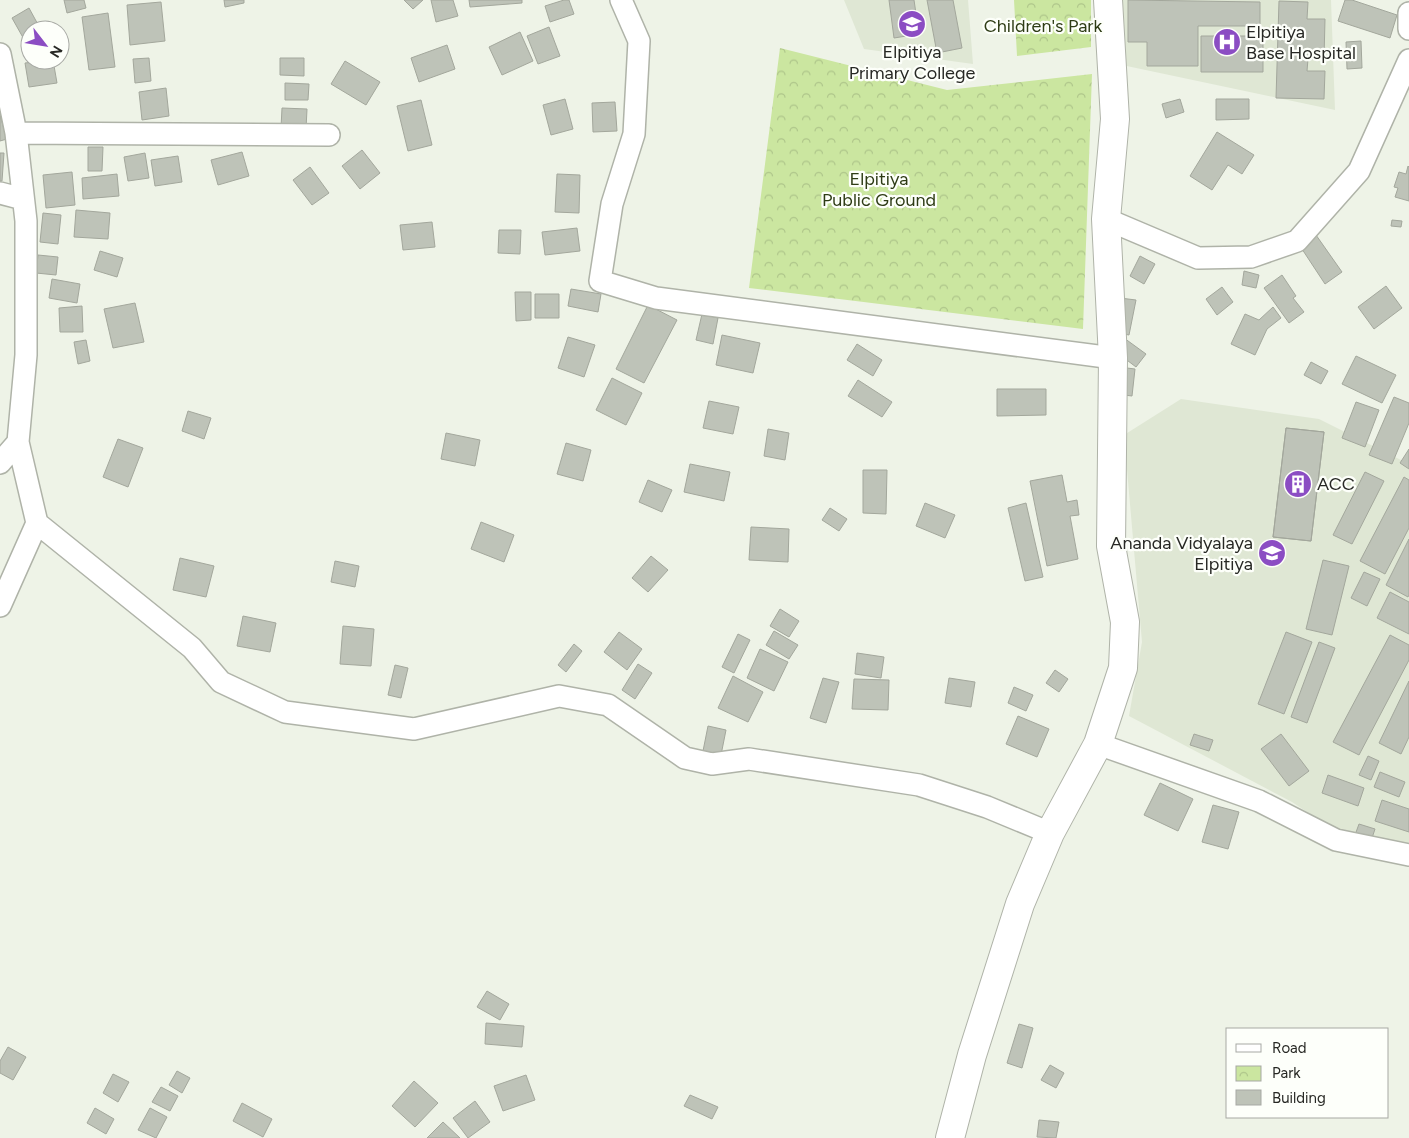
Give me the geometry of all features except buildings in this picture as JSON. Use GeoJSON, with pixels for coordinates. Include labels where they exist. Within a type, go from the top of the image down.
{"type":"FeatureCollection","features":[{"type":"Feature","properties":{"kind":"main road"},"geometry":{"type":"LineString","coordinates":[[950,1138],[972,1055],[1020,904],[1050,833],[1098,744],[1123,668],[1125,622],[1111,546],[1113,358],[1106,219],[1115,119],[1108,0]]}},
{"type":"Feature","properties":{"kind":"street"},"geometry":{"type":"LineString","coordinates":[[621,0],[638,41],[634,134],[612,204],[600,281],[656,298],[1113,358]]}},
{"type":"Feature","properties":{"kind":"street"},"geometry":{"type":"LineString","coordinates":[[1409,13],[1409,29]]}},
{"type":"Feature","properties":{"kind":"street"},"geometry":{"type":"LineString","coordinates":[[0,54],[16,133],[26,221],[26,355],[18,442],[37,523],[0,606]]}},
{"type":"Feature","properties":{"kind":"street"},"geometry":{"type":"LineString","coordinates":[[1106,219],[1198,258],[1251,257],[1297,241],[1359,171],[1409,60]]}},
{"type":"Feature","properties":{"kind":"street"},"geometry":{"type":"LineString","coordinates":[[16,133],[330,135]]}},
{"type":"Feature","properties":{"kind":"street"},"geometry":{"type":"LineString","coordinates":[[0,194],[23,199]]}},
{"type":"Feature","properties":{"kind":"street"},"geometry":{"type":"LineString","coordinates":[[0,463],[18,442]]}},
{"type":"Feature","properties":{"kind":"street"},"geometry":{"type":"LineString","coordinates":[[37,523],[192,648],[222,682],[286,712],[414,729],[559,696],[608,705],[685,758],[712,764],[749,759],[919,785],[988,807],[1050,833]]}},
{"type":"Feature","properties":{"kind":"street"},"geometry":{"type":"LineString","coordinates":[[1098,744],[1259,801],[1336,840],[1409,855]]}},
{"type":"Feature","properties":{"kind":"shaded area","name":"Elpitiya Primary College"},"geometry":{"type":"Polygon","coordinates":[[[844,0],[968,0],[973,64],[864,49],[844,0]]]}},
{"type":"Feature","properties":{"kind":"shaded area","name":"Elpitiya Base Hospital"},"geometry":{"type":"Polygon","coordinates":[[[1122,0],[1331,0],[1335,110],[1122,65],[1122,0]]]}},
{"type":"Feature","properties":{"kind":"shaded area","name":"Ananda Vidyalaya Elpitiya"},"geometry":{"type":"Polygon","coordinates":[[[1181,399],[1319,419],[1409,464],[1409,849],[1346,838],[1292,802],[1129,716],[1142,642],[1124,435],[1181,399]]]}},
{"type":"Feature","properties":{"kind":"green space","name":"Children's Park"},"geometry":{"type":"Polygon","coordinates":[[[1014,0],[1091,0],[1091,47],[1017,56],[1014,0]]]}},
{"type":"Feature","properties":{"kind":"green space","name":"Elpitiya Public Ground"},"geometry":{"type":"Polygon","coordinates":[[[780,48],[947,90],[1092,74],[1083,329],[749,288],[780,48]]]}},
{"type":"Feature","properties":{"kind":"place","name":"Elpitiya Primary College"},"geometry":{"type":"Point","coordinates":[912,24]}},
{"type":"Feature","properties":{"kind":"place","name":"Elpitiya Base Hospital"},"geometry":{"type":"Point","coordinates":[1227,42]}},
{"type":"Feature","properties":{"kind":"place","name":"ACC"},"geometry":{"type":"Point","coordinates":[1298,484]}},
{"type":"Feature","properties":{"kind":"place","name":"Ananda Vidyalaya Elpitiya"},"geometry":{"type":"Point","coordinates":[1272,553]}}]}
